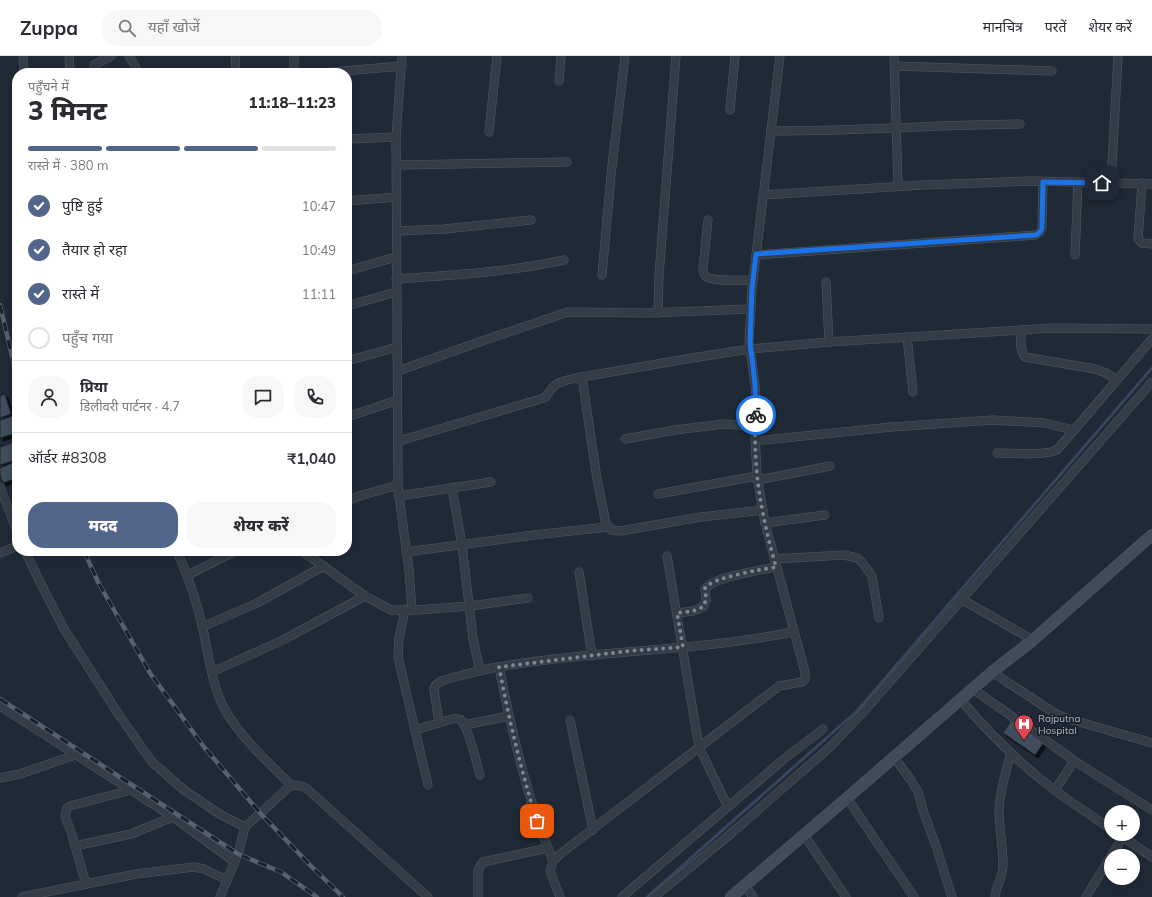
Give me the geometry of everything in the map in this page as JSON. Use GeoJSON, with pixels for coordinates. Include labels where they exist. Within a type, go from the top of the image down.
{"type":"FeatureCollection","features":[{"type":"Feature","properties":{"kind":"street"},"geometry":{"type":"LineString","coordinates":[[23,56],[24,68]]}},
{"type":"Feature","properties":{"kind":"street"},"geometry":{"type":"LineString","coordinates":[[69,56],[70,68]]}},
{"type":"Feature","properties":{"kind":"street"},"geometry":{"type":"LineString","coordinates":[[94,65],[111,56]]}},
{"type":"Feature","properties":{"kind":"street"},"geometry":{"type":"LineString","coordinates":[[129,56],[136,68]]}},
{"type":"Feature","properties":{"kind":"street"},"geometry":{"type":"LineString","coordinates":[[234,56],[235,68]]}},
{"type":"Feature","properties":{"kind":"street"},"geometry":{"type":"LineString","coordinates":[[294,56],[294,68]]}},
{"type":"Feature","properties":{"kind":"street"},"geometry":{"type":"LineString","coordinates":[[402,56],[396,137],[398,485],[411,587],[408,610],[399,638],[398,657],[428,786]]}},
{"type":"Feature","properties":{"kind":"street"},"geometry":{"type":"LineString","coordinates":[[489,132],[497,56]]}},
{"type":"Feature","properties":{"kind":"street"},"geometry":{"type":"LineString","coordinates":[[559,81],[562,56]]}},
{"type":"Feature","properties":{"kind":"street"},"geometry":{"type":"LineString","coordinates":[[602,275],[611,175],[625,56]]}},
{"type":"Feature","properties":{"kind":"street"},"geometry":{"type":"LineString","coordinates":[[658,313],[659,275],[676,56]]}},
{"type":"Feature","properties":{"kind":"street"},"geometry":{"type":"LineString","coordinates":[[730,110],[735,56]]}},
{"type":"Feature","properties":{"kind":"street"},"geometry":{"type":"LineString","coordinates":[[560,897],[550,871],[553,861],[779,686],[802,682],[805,680],[805,672],[765,524],[758,478],[755,441],[757,411],[750,349],[753,280],[780,56]]}},
{"type":"Feature","properties":{"kind":"street"},"geometry":{"type":"LineString","coordinates":[[894,56],[898,186]]}},
{"type":"Feature","properties":{"kind":"street"},"geometry":{"type":"LineString","coordinates":[[1112,183],[1118,56]]}},
{"type":"Feature","properties":{"kind":"street"},"geometry":{"type":"LineString","coordinates":[[352,70],[402,66]]}},
{"type":"Feature","properties":{"kind":"street"},"geometry":{"type":"LineString","coordinates":[[895,66],[1052,71]]}},
{"type":"Feature","properties":{"kind":"street"},"geometry":{"type":"LineString","coordinates":[[771,131],[897,129],[948,125],[1020,124]]}},
{"type":"Feature","properties":{"kind":"street"},"geometry":{"type":"LineString","coordinates":[[352,139],[396,137]]}},
{"type":"Feature","properties":{"kind":"street"},"geometry":{"type":"LineString","coordinates":[[397,165],[567,162]]}},
{"type":"Feature","properties":{"kind":"street"},"geometry":{"type":"LineString","coordinates":[[763,195],[898,186],[1043,182],[1152,184]]}},
{"type":"Feature","properties":{"kind":"street"},"geometry":{"type":"LineString","coordinates":[[756,254],[1036,235],[1042,228],[1043,182]]}},
{"type":"Feature","properties":{"kind":"street"},"geometry":{"type":"LineString","coordinates":[[1075,254],[1078,182]]}},
{"type":"Feature","properties":{"kind":"street"},"geometry":{"type":"LineString","coordinates":[[1142,183],[1138,239],[1142,243],[1152,244]]}},
{"type":"Feature","properties":{"kind":"street"},"geometry":{"type":"LineString","coordinates":[[352,201],[397,198]]}},
{"type":"Feature","properties":{"kind":"street"},"geometry":{"type":"LineString","coordinates":[[396,231],[444,229],[531,220]]}},
{"type":"Feature","properties":{"kind":"street"},"geometry":{"type":"LineString","coordinates":[[708,220],[702,269],[704,274],[708,278],[715,279],[753,280]]}},
{"type":"Feature","properties":{"kind":"street"},"geometry":{"type":"LineString","coordinates":[[352,270],[396,257]]}},
{"type":"Feature","properties":{"kind":"street"},"geometry":{"type":"LineString","coordinates":[[396,280],[501,271],[564,260]]}},
{"type":"Feature","properties":{"kind":"street"},"geometry":{"type":"LineString","coordinates":[[826,282],[829,342]]}},
{"type":"Feature","properties":{"kind":"street"},"geometry":{"type":"LineString","coordinates":[[352,305],[396,292]]}},
{"type":"Feature","properties":{"kind":"street"},"geometry":{"type":"LineString","coordinates":[[398,372],[478,342],[568,312],[658,313],[751,309]]}},
{"type":"Feature","properties":{"kind":"street"},"geometry":{"type":"LineString","coordinates":[[398,441],[544,398],[556,384],[582,377],[750,349],[829,342],[1052,328],[1152,329]]}},
{"type":"Feature","properties":{"kind":"street"},"geometry":{"type":"LineString","coordinates":[[1021,330],[1021,349],[1022,354],[1025,357],[1095,369],[1106,373],[1116,380]]}},
{"type":"Feature","properties":{"kind":"street"},"geometry":{"type":"LineString","coordinates":[[907,337],[912,392]]}},
{"type":"Feature","properties":{"kind":"street"},"geometry":{"type":"LineString","coordinates":[[997,453],[1043,453],[1057,450],[1152,339]]}},
{"type":"Feature","properties":{"kind":"street"},"geometry":{"type":"LineString","coordinates":[[352,360],[397,347]]}},
{"type":"Feature","properties":{"kind":"street"},"geometry":{"type":"LineString","coordinates":[[582,377],[597,479],[606,524],[608,527],[615,531],[620,531],[763,510]]}},
{"type":"Feature","properties":{"kind":"street"},"geometry":{"type":"LineString","coordinates":[[654,897],[831,746],[865,710],[1152,382]]}},
{"type":"Feature","properties":{"kind":"street"},"geometry":{"type":"LineString","coordinates":[[352,415],[398,400]]}},
{"type":"Feature","properties":{"kind":"street"},"geometry":{"type":"LineString","coordinates":[[755,441],[892,427],[993,420],[1045,423],[1074,430]]}},
{"type":"Feature","properties":{"kind":"street"},"geometry":{"type":"LineString","coordinates":[[625,439],[719,425],[756,426]]}},
{"type":"Feature","properties":{"kind":"street"},"geometry":{"type":"LineString","coordinates":[[658,494],[830,466]]}},
{"type":"Feature","properties":{"kind":"street"},"geometry":{"type":"LineString","coordinates":[[399,496],[491,482]]}},
{"type":"Feature","properties":{"kind":"street"},"geometry":{"type":"LineString","coordinates":[[352,498],[398,485]]}},
{"type":"Feature","properties":{"kind":"street"},"geometry":{"type":"LineString","coordinates":[[0,487],[12,518]]}},
{"type":"Feature","properties":{"kind":"street"},"geometry":{"type":"LineString","coordinates":[[452,488],[462,545],[473,639],[480,671]]}},
{"type":"Feature","properties":{"kind":"street"},"geometry":{"type":"LineString","coordinates":[[765,524],[825,515]]}},
{"type":"Feature","properties":{"kind":"street"},"geometry":{"type":"LineString","coordinates":[[406,552],[608,527]]}},
{"type":"Feature","properties":{"kind":"street"},"geometry":{"type":"LineString","coordinates":[[731,897],[992,672],[1033,640],[1152,535]]}},
{"type":"Feature","properties":{"kind":"street"},"geometry":{"type":"LineString","coordinates":[[0,553],[12,548]]}},
{"type":"Feature","properties":{"kind":"street"},"geometry":{"type":"LineString","coordinates":[[677,613],[693,611],[703,607],[706,600],[705,588],[711,583],[721,579],[775,563],[836,555],[858,558],[872,576],[879,618]]}},
{"type":"Feature","properties":{"kind":"street"},"geometry":{"type":"LineString","coordinates":[[27,556],[64,629],[119,715],[152,762],[184,790],[221,815],[245,827]]}},
{"type":"Feature","properties":{"kind":"street"},"geometry":{"type":"LineString","coordinates":[[179,556],[188,575],[220,699],[238,728],[291,786]]}},
{"type":"Feature","properties":{"kind":"street"},"geometry":{"type":"LineString","coordinates":[[188,575],[226,556]]}},
{"type":"Feature","properties":{"kind":"street"},"geometry":{"type":"LineString","coordinates":[[309,556],[366,596],[391,610],[470,606],[528,598]]}},
{"type":"Feature","properties":{"kind":"street"},"geometry":{"type":"LineString","coordinates":[[667,556],[699,747],[728,807]]}},
{"type":"Feature","properties":{"kind":"street"},"geometry":{"type":"LineString","coordinates":[[202,627],[257,602],[324,566]]}},
{"type":"Feature","properties":{"kind":"street"},"geometry":{"type":"LineString","coordinates":[[579,572],[592,656]]}},
{"type":"Feature","properties":{"kind":"street"},"geometry":{"type":"LineString","coordinates":[[212,672],[283,640],[366,596]]}},
{"type":"Feature","properties":{"kind":"street"},"geometry":{"type":"LineString","coordinates":[[961,600],[1033,640]]}},
{"type":"Feature","properties":{"kind":"street"},"geometry":{"type":"LineString","coordinates":[[439,723],[434,686],[444,680],[499,667],[744,641],[793,632]]}},
{"type":"Feature","properties":{"kind":"street"},"geometry":{"type":"LineString","coordinates":[[499,667],[509,716],[529,796],[541,833],[553,861]]}},
{"type":"Feature","properties":{"kind":"street"},"geometry":{"type":"LineString","coordinates":[[992,672],[1056,714],[1152,743]]}},
{"type":"Feature","properties":{"kind":"street"},"geometry":{"type":"LineString","coordinates":[[973,689],[1074,761],[1152,810]]}},
{"type":"Feature","properties":{"kind":"street"},"geometry":{"type":"LineString","coordinates":[[961,700],[986,729],[1033,773],[1104,824]]}},
{"type":"Feature","properties":{"kind":"street"},"geometry":{"type":"LineString","coordinates":[[1,707],[173,817],[235,862]]}},
{"type":"Feature","properties":{"kind":"street"},"geometry":{"type":"LineString","coordinates":[[464,725],[509,716]]}},
{"type":"Feature","properties":{"kind":"street"},"geometry":{"type":"LineString","coordinates":[[415,730],[457,718],[461,720],[464,725],[480,775]]}},
{"type":"Feature","properties":{"kind":"street"},"geometry":{"type":"LineString","coordinates":[[570,720],[592,830]]}},
{"type":"Feature","properties":{"kind":"street"},"geometry":{"type":"LineString","coordinates":[[622,897],[784,759],[823,729]]}},
{"type":"Feature","properties":{"kind":"street"},"geometry":{"type":"LineString","coordinates":[[995,897],[998,884],[1001,879],[1003,865],[1000,810],[1001,788],[1011,752]]}},
{"type":"Feature","properties":{"kind":"street"},"geometry":{"type":"LineString","coordinates":[[0,778],[20,774],[75,755]]}},
{"type":"Feature","properties":{"kind":"street"},"geometry":{"type":"LineString","coordinates":[[894,757],[918,792],[952,897]]}},
{"type":"Feature","properties":{"kind":"street"},"geometry":{"type":"LineString","coordinates":[[1055,790],[1074,761]]}},
{"type":"Feature","properties":{"kind":"street"},"geometry":{"type":"LineString","coordinates":[[220,897],[235,862],[245,827],[291,786],[302,786],[428,897]]}},
{"type":"Feature","properties":{"kind":"street"},"geometry":{"type":"LineString","coordinates":[[86,884],[65,816],[67,808],[131,790]]}},
{"type":"Feature","properties":{"kind":"street"},"geometry":{"type":"LineString","coordinates":[[847,798],[914,897]]}},
{"type":"Feature","properties":{"kind":"street"},"geometry":{"type":"LineString","coordinates":[[75,846],[131,834],[173,817]]}},
{"type":"Feature","properties":{"kind":"street"},"geometry":{"type":"LineString","coordinates":[[804,835],[846,897]]}},
{"type":"Feature","properties":{"kind":"street"},"geometry":{"type":"LineString","coordinates":[[1128,841],[1152,857]]}},
{"type":"Feature","properties":{"kind":"street"},"geometry":{"type":"LineString","coordinates":[[478,897],[478,870],[483,862],[548,848]]}},
{"type":"Feature","properties":{"kind":"street"},"geometry":{"type":"LineString","coordinates":[[22,897],[136,874],[194,867],[204,868],[226,880]]}},
{"type":"Feature","properties":{"kind":"street"},"geometry":{"type":"LineString","coordinates":[[1086,897],[1104,867]]}},
{"type":"Feature","properties":{"kind":"street"},"geometry":{"type":"LineString","coordinates":[[744,886],[753,897]]}},
{"type":"Feature","properties":{"kind":"building"},"geometry":{"type":"Polygon","coordinates":[[[5,394],[11,414],[0,418],[0,396],[5,394]]]}},
{"type":"Feature","properties":{"kind":"building"},"geometry":{"type":"Polygon","coordinates":[[[12,416],[12,434],[0,438],[0,420],[12,416]]]}},
{"type":"Feature","properties":{"kind":"building"},"geometry":{"type":"Polygon","coordinates":[[[12,443],[12,461],[0,465],[0,447],[12,443]]]}},
{"type":"Feature","properties":{"kind":"building"},"geometry":{"type":"Polygon","coordinates":[[[12,463],[12,480],[3,483],[0,475],[0,468],[12,463]]]}},
{"type":"Feature","properties":{"kind":"building"},"geometry":{"type":"Polygon","coordinates":[[[1012,719],[1045,741],[1035,755],[1003,733],[1012,719]]]}},
{"type":"Feature","properties":{"kind":"waterway"},"geometry":{"type":"LineString","coordinates":[[647,897],[857,711],[1152,368]]}},
{"type":"Feature","properties":{"kind":"railway"},"geometry":{"type":"LineString","coordinates":[[0,305],[12,356]]}},
{"type":"Feature","properties":{"kind":"railway"},"geometry":{"type":"LineString","coordinates":[[86,556],[98,582],[150,673],[204,747],[261,814],[343,897]]}},
{"type":"Feature","properties":{"kind":"railway"},"geometry":{"type":"LineString","coordinates":[[0,699],[238,854],[281,872],[317,897]]}},
{"type":"Feature","properties":{"kind":"way so far"},"geometry":{"type":"LineString","coordinates":[[537,821],[529,796],[509,716],[499,667],[629,651],[683,647],[677,613],[693,611],[703,607],[706,600],[705,588],[707,586],[721,579],[776,567],[766,528],[757,476],[755,441],[756,415]]}},
{"type":"Feature","properties":{"kind":"place","name":"Rajputna Hospital"},"geometry":{"type":"Point","coordinates":[1024,741]}},
{"type":"Feature","properties":{"kind":"route"},"geometry":{"type":"LineString","coordinates":[[756,415],[755,384],[750,342],[752,289],[756,254],[1036,235],[1040,232],[1043,221],[1043,182],[1102,183]]}}]}
